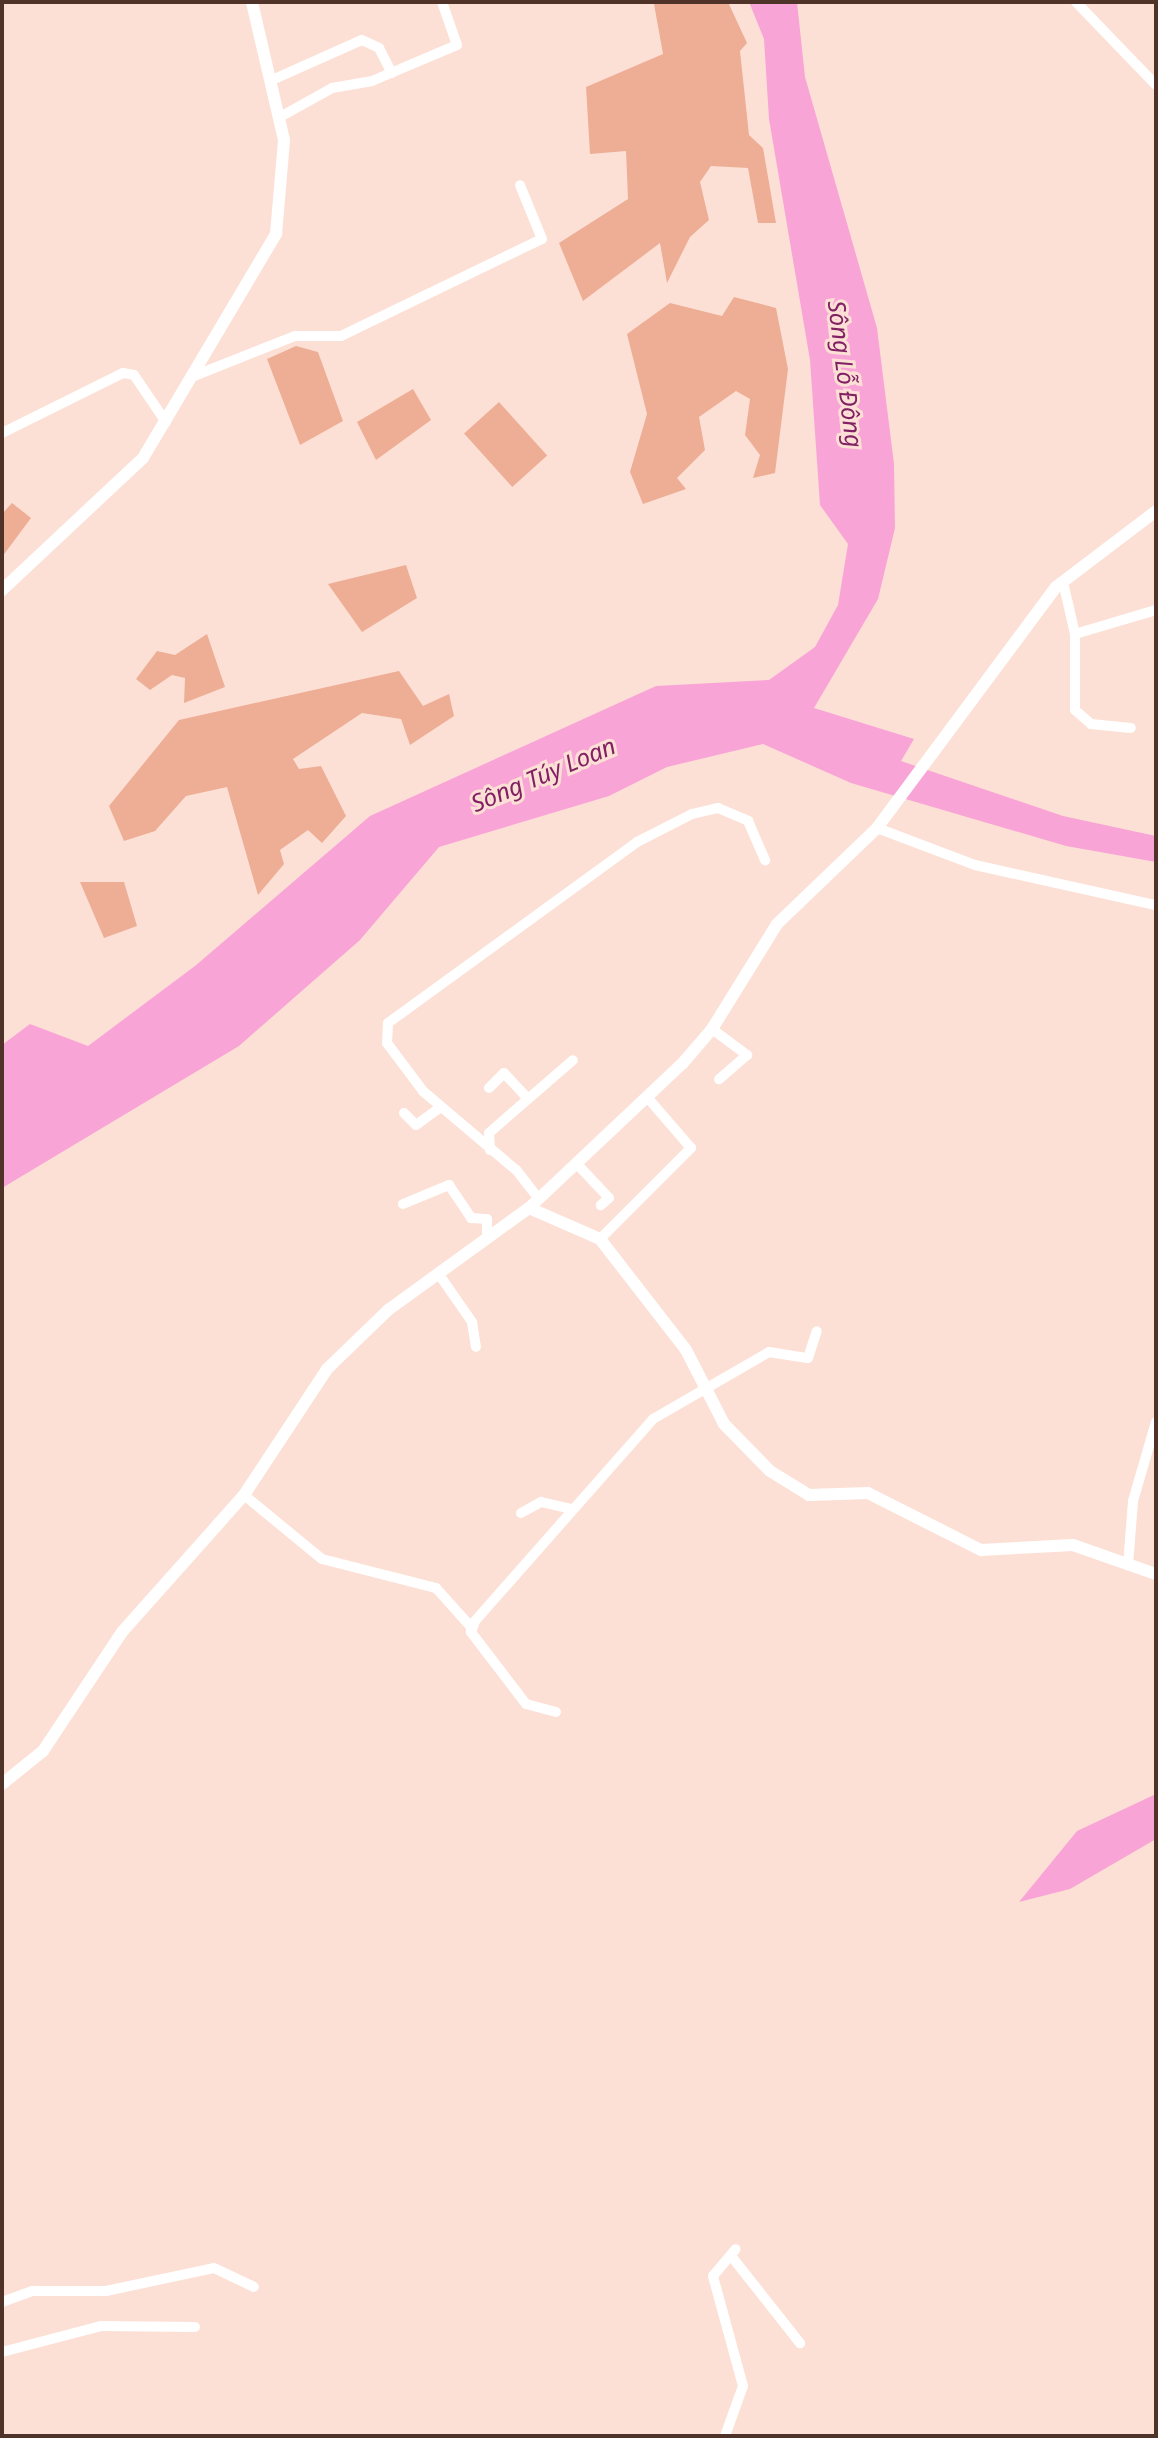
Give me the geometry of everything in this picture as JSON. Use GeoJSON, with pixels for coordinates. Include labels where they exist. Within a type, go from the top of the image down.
{"type":"FeatureCollection","features":[{"type":"Feature","properties":{"kind":"street"},"geometry":{"type":"LineString","coordinates":[[2,590],[143,458],[276,234],[284,183],[280,117],[252,2]]}},
{"type":"Feature","properties":{"kind":"street"},"geometry":{"type":"LineString","coordinates":[[280,117],[332,88],[392,73],[457,45],[442,2]]}},
{"type":"Feature","properties":{"kind":"street"},"geometry":{"type":"LineString","coordinates":[[1076,2],[1156,85]]}},
{"type":"Feature","properties":{"kind":"street"},"geometry":{"type":"LineString","coordinates":[[272,80],[362,40],[379,48],[392,73]]}},
{"type":"Feature","properties":{"kind":"street"},"geometry":{"type":"LineString","coordinates":[[194,376],[295,336],[341,336],[542,239],[520,185]]}},
{"type":"Feature","properties":{"kind":"street"},"geometry":{"type":"LineString","coordinates":[[2,433],[123,373],[134,375],[166,422]]}},
{"type":"Feature","properties":{"kind":"street"},"geometry":{"type":"LineString","coordinates":[[2,1784],[43,1751],[122,1632],[244,1495],[327,1369],[438,1273],[534,1204],[647,1097],[712,1029],[777,924],[877,828],[1063,582],[1156,511]]}},
{"type":"Feature","properties":{"kind":"street"},"geometry":{"type":"LineString","coordinates":[[1063,582],[1075,634],[1075,710],[1091,724],[1131,728]]}},
{"type":"Feature","properties":{"kind":"street"},"geometry":{"type":"LineString","coordinates":[[1075,634],[1156,610]]}},
{"type":"Feature","properties":{"kind":"street"},"geometry":{"type":"LineString","coordinates":[[765,860],[748,821],[718,808],[692,814],[637,842],[388,1023],[387,1043],[439,1108],[490,1150],[534,1204],[600,1239],[650,1298],[724,1424],[770,1471],[809,1495],[868,1493],[981,1550],[1017,1554],[1073,1545],[1156,1574]]}},
{"type":"Feature","properties":{"kind":"street"},"geometry":{"type":"LineString","coordinates":[[877,828],[975,865],[1156,905]]}},
{"type":"Feature","properties":{"kind":"street"},"geometry":{"type":"LineString","coordinates":[[712,1029],[751,1054],[719,1079]]}},
{"type":"Feature","properties":{"kind":"street"},"geometry":{"type":"LineString","coordinates":[[490,1150],[489,1133],[526,1097],[573,1060]]}},
{"type":"Feature","properties":{"kind":"street"},"geometry":{"type":"LineString","coordinates":[[489,1088],[504,1073],[526,1097]]}},
{"type":"Feature","properties":{"kind":"street"},"geometry":{"type":"LineString","coordinates":[[600,1239],[691,1148],[647,1097]]}},
{"type":"Feature","properties":{"kind":"street"},"geometry":{"type":"LineString","coordinates":[[404,1113],[416,1125],[439,1108]]}},
{"type":"Feature","properties":{"kind":"street"},"geometry":{"type":"LineString","coordinates":[[576,1163],[609,1198],[601,1205]]}},
{"type":"Feature","properties":{"kind":"street"},"geometry":{"type":"LineString","coordinates":[[403,1204],[449,1185],[471,1218],[487,1219],[487,1237]]}},
{"type":"Feature","properties":{"kind":"street"},"geometry":{"type":"LineString","coordinates":[[438,1273],[472,1322],[476,1347]]}},
{"type":"Feature","properties":{"kind":"street"},"geometry":{"type":"LineString","coordinates":[[471,1627],[653,1419],[769,1352],[808,1358],[817,1331]]}},
{"type":"Feature","properties":{"kind":"street"},"geometry":{"type":"LineString","coordinates":[[1128,1565],[1133,1501],[1156,1422]]}},
{"type":"Feature","properties":{"kind":"street"},"geometry":{"type":"LineString","coordinates":[[244,1495],[322,1559],[436,1588],[471,1627],[526,1704],[556,1712]]}},
{"type":"Feature","properties":{"kind":"street"},"geometry":{"type":"LineString","coordinates":[[521,1513],[541,1502],[572,1509]]}},
{"type":"Feature","properties":{"kind":"street"},"geometry":{"type":"LineString","coordinates":[[725,2436],[743,2386],[713,2276],[734,2253],[800,2343]]}},
{"type":"Feature","properties":{"kind":"street"},"geometry":{"type":"LineString","coordinates":[[2,2302],[33,2291],[106,2291],[214,2268],[254,2287]]}},
{"type":"Feature","properties":{"kind":"street"},"geometry":{"type":"LineString","coordinates":[[2,2352],[101,2326],[195,2327]]}},
{"type":"Feature","properties":{"kind":"shaded area"},"geometry":{"type":"Polygon","coordinates":[[[728,2],[747,43],[740,51],[749,135],[763,148],[776,223],[758,223],[748,168],[711,166],[700,182],[709,220],[690,237],[667,283],[660,243],[583,301],[559,243],[628,199],[626,151],[590,154],[586,87],[663,54],[654,4],[728,2]]]}},
{"type":"Feature","properties":{"kind":"shaded area"},"geometry":{"type":"Polygon","coordinates":[[[734,297],[776,308],[788,369],[775,473],[753,478],[760,455],[745,435],[750,399],[736,391],[699,417],[705,450],[677,478],[686,489],[643,504],[630,472],[647,414],[627,334],[670,303],[722,316],[734,297]]]}},
{"type":"Feature","properties":{"kind":"shaded area"},"geometry":{"type":"Polygon","coordinates":[[[296,346],[318,352],[343,421],[300,445],[267,359],[296,346]]]}},
{"type":"Feature","properties":{"kind":"shaded area"},"geometry":{"type":"Polygon","coordinates":[[[413,389],[431,420],[376,460],[357,422],[413,389]]]}},
{"type":"Feature","properties":{"kind":"shaded area"},"geometry":{"type":"Polygon","coordinates":[[[499,402],[547,456],[512,487],[464,433],[499,402]]]}},
{"type":"Feature","properties":{"kind":"shaded area"},"geometry":{"type":"Polygon","coordinates":[[[12,503],[31,518],[2,557],[2,514],[12,503]]]}},
{"type":"Feature","properties":{"kind":"shaded area"},"geometry":{"type":"Polygon","coordinates":[[[406,565],[417,598],[362,632],[328,584],[406,565]]]}},
{"type":"Feature","properties":{"kind":"shaded area"},"geometry":{"type":"Polygon","coordinates":[[[207,634],[225,687],[184,703],[185,678],[172,675],[150,690],[136,679],[157,651],[175,655],[207,634]]]}},
{"type":"Feature","properties":{"kind":"shaded area"},"geometry":{"type":"Polygon","coordinates":[[[399,671],[423,706],[449,694],[454,716],[410,745],[401,719],[362,713],[293,759],[299,769],[321,766],[346,816],[322,843],[308,830],[280,850],[284,864],[258,895],[227,787],[186,796],[155,831],[124,841],[109,806],[179,720],[399,671]]]}},
{"type":"Feature","properties":{"kind":"shaded area"},"geometry":{"type":"Polygon","coordinates":[[[80,882],[124,882],[137,926],[104,938],[80,882]]]}},
{"type":"Feature","properties":{"kind":"water"},"geometry":{"type":"Polygon","coordinates":[[[749,2],[797,2],[805,77],[877,328],[894,464],[895,528],[878,599],[814,708],[914,739],[901,761],[1063,816],[1156,836],[1156,862],[1066,846],[851,783],[763,744],[667,767],[609,796],[439,847],[360,940],[239,1046],[2,1188],[2,1045],[30,1024],[88,1046],[195,966],[370,816],[656,686],[769,680],[815,647],[838,605],[848,544],[820,505],[810,360],[769,119],[764,39],[749,2]]]}},
{"type":"Feature","properties":{"kind":"water"},"geometry":{"type":"Polygon","coordinates":[[[1156,1794],[1156,1839],[1070,1889],[1019,1902],[1077,1831],[1156,1794]]]}},
{"type":"Feature","properties":{"kind":"water label","name":"Sông Lỗ Đông"},"geometry":{"type":"Point","coordinates":[846,374]}},
{"type":"Feature","properties":{"kind":"water label","name":"Sông Túy Loan"},"geometry":{"type":"Point","coordinates":[543,774]}}]}
